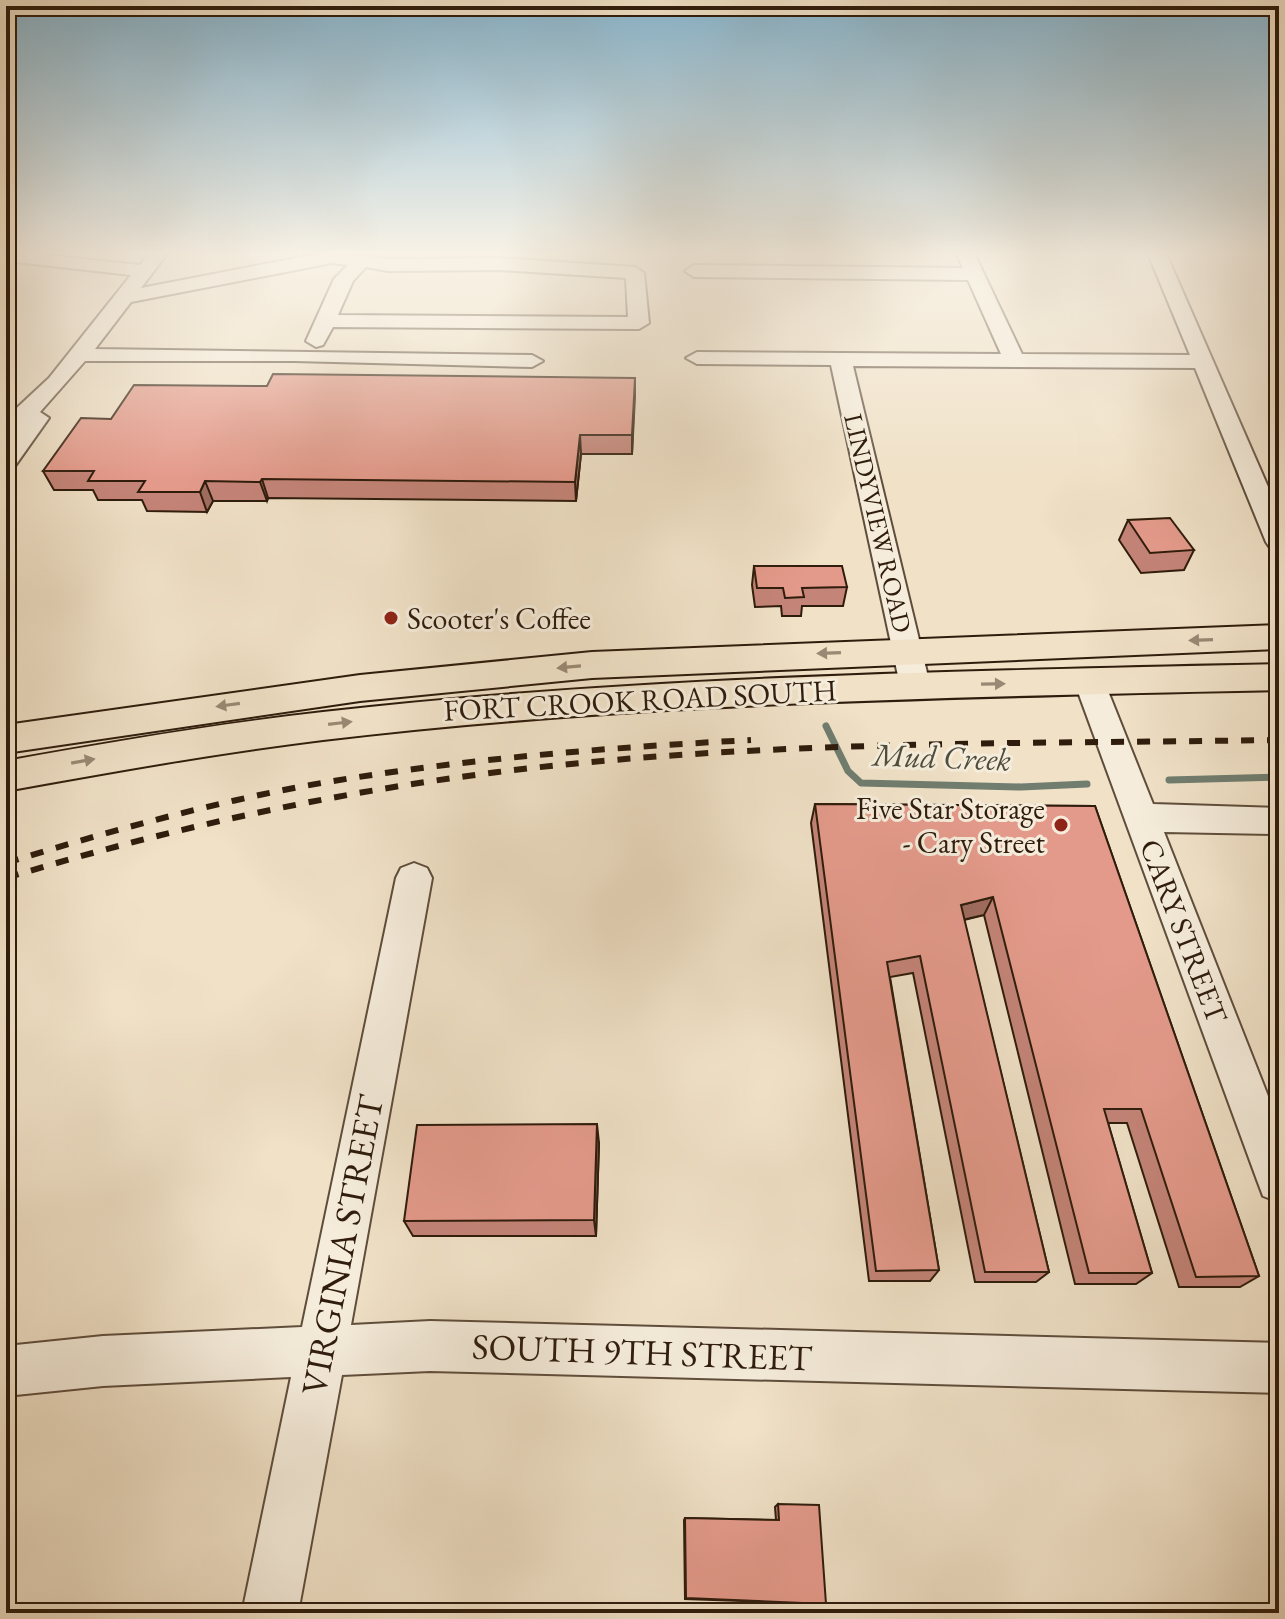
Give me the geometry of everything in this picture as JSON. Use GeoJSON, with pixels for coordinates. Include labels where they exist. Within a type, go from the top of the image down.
{"type":"FeatureCollection","features":[{"type":"Feature","properties":{"kind":"main road"},"geometry":{"type":"LineString","coordinates":[[6,739],[281,698],[504,672],[687,659],[911,668],[1279,637]]}},
{"type":"Feature","properties":{"kind":"main road","name":"FORT CROOK ROAD SOUTH"},"geometry":{"type":"LineString","coordinates":[[6,776],[187,743],[416,714],[651,697],[911,668],[1089,681],[1279,677]]}},
{"type":"Feature","properties":{"kind":"street"},"geometry":{"type":"LineString","coordinates":[[6,461],[57,383],[101,327]]}},
{"type":"Feature","properties":{"kind":"street"},"geometry":{"type":"LineString","coordinates":[[308,355],[323,327]]}},
{"type":"Feature","properties":{"kind":"street"},"geometry":{"type":"LineString","coordinates":[[999,327],[1015,361]]}},
{"type":"Feature","properties":{"kind":"street"},"geometry":{"type":"LineString","coordinates":[[1188,327],[1279,542]]}},
{"type":"Feature","properties":{"kind":"street"},"geometry":{"type":"LineString","coordinates":[[79,355],[308,355],[532,361]]}},
{"type":"Feature","properties":{"kind":"street"},"geometry":{"type":"LineString","coordinates":[[697,358],[1203,362]]}},
{"type":"Feature","properties":{"kind":"street","name":"LINDYVIEW ROAD"},"geometry":{"type":"LineString","coordinates":[[841,360],[911,668]]}},
{"type":"Feature","properties":{"kind":"street"},"geometry":{"type":"LineString","coordinates":[[6,431],[57,383]]}},
{"type":"Feature","properties":{"kind":"street","name":"CARY STREET"},"geometry":{"type":"LineString","coordinates":[[1089,681],[1279,1180]]}},
{"type":"Feature","properties":{"kind":"street"},"geometry":{"type":"LineString","coordinates":[[1142,817],[1212,822],[1279,821]]}},
{"type":"Feature","properties":{"kind":"street","name":"VIRGINIA STREET"},"geometry":{"type":"LineString","coordinates":[[270,1613],[414,878]]}},
{"type":"Feature","properties":{"kind":"street","name":"SOUTH 9TH STREET"},"geometry":{"type":"LineString","coordinates":[[6,1371],[103,1361],[430,1346],[1279,1368]]}},
{"type":"Feature","properties":{"kind":"building"},"geometry":{"type":"Polygon","coordinates":[[[273,374],[635,378],[632,435],[580,435],[575,482],[262,479],[260,482],[205,481],[200,492],[138,492],[145,481],[88,481],[94,471],[43,471],[81,418],[111,419],[134,385],[267,386],[273,374]]]}},
{"type":"Feature","properties":{"kind":"building"},"geometry":{"type":"Polygon","coordinates":[[[1170,518],[1194,550],[1150,553],[1128,520],[1170,518]]]}},
{"type":"Feature","properties":{"kind":"building"},"geometry":{"type":"Polygon","coordinates":[[[754,566],[842,566],[847,587],[802,588],[804,597],[785,598],[783,588],[757,588],[754,566]]]}},
{"type":"Feature","properties":{"kind":"building"},"geometry":{"type":"Polygon","coordinates":[[[815,804],[1095,806],[1259,1276],[1196,1277],[1141,1109],[1104,1109],[1152,1273],[1089,1273],[993,897],[961,905],[1049,1272],[985,1272],[920,956],[887,962],[939,1270],[876,1271],[815,804]]]}},
{"type":"Feature","properties":{"kind":"building"},"geometry":{"type":"Polygon","coordinates":[[[597,1124],[594,1220],[404,1221],[417,1125],[597,1124]]]}},
{"type":"Feature","properties":{"kind":"building"},"geometry":{"type":"Polygon","coordinates":[[[778,1504],[819,1505],[826,1604],[686,1598],[685,1518],[779,1520],[778,1504]]]}},
{"type":"Feature","properties":{"kind":"waterway","name":"Mud Creek"},"geometry":{"type":"LineString","coordinates":[[826,726],[848,771],[861,783],[1021,787],[1087,784]]}},
{"type":"Feature","properties":{"kind":"waterway","name":"Mud Creek"},"geometry":{"type":"LineString","coordinates":[[1169,780],[1279,777]]}},
{"type":"Feature","properties":{"kind":"railway"},"geometry":{"type":"LineString","coordinates":[[6,863],[188,811],[299,787],[411,769],[524,756],[751,740]]}},
{"type":"Feature","properties":{"kind":"railway"},"geometry":{"type":"LineString","coordinates":[[6,878],[249,814],[498,772],[693,754],[790,749],[1279,740]]}},
{"type":"Feature","properties":{"kind":"place","name":"Scooter's Coffee"},"geometry":{"type":"Point","coordinates":[391,618]}},
{"type":"Feature","properties":{"kind":"place","name":"Five Star Storage - Cary Street"},"geometry":{"type":"Point","coordinates":[1061,825]}}]}
